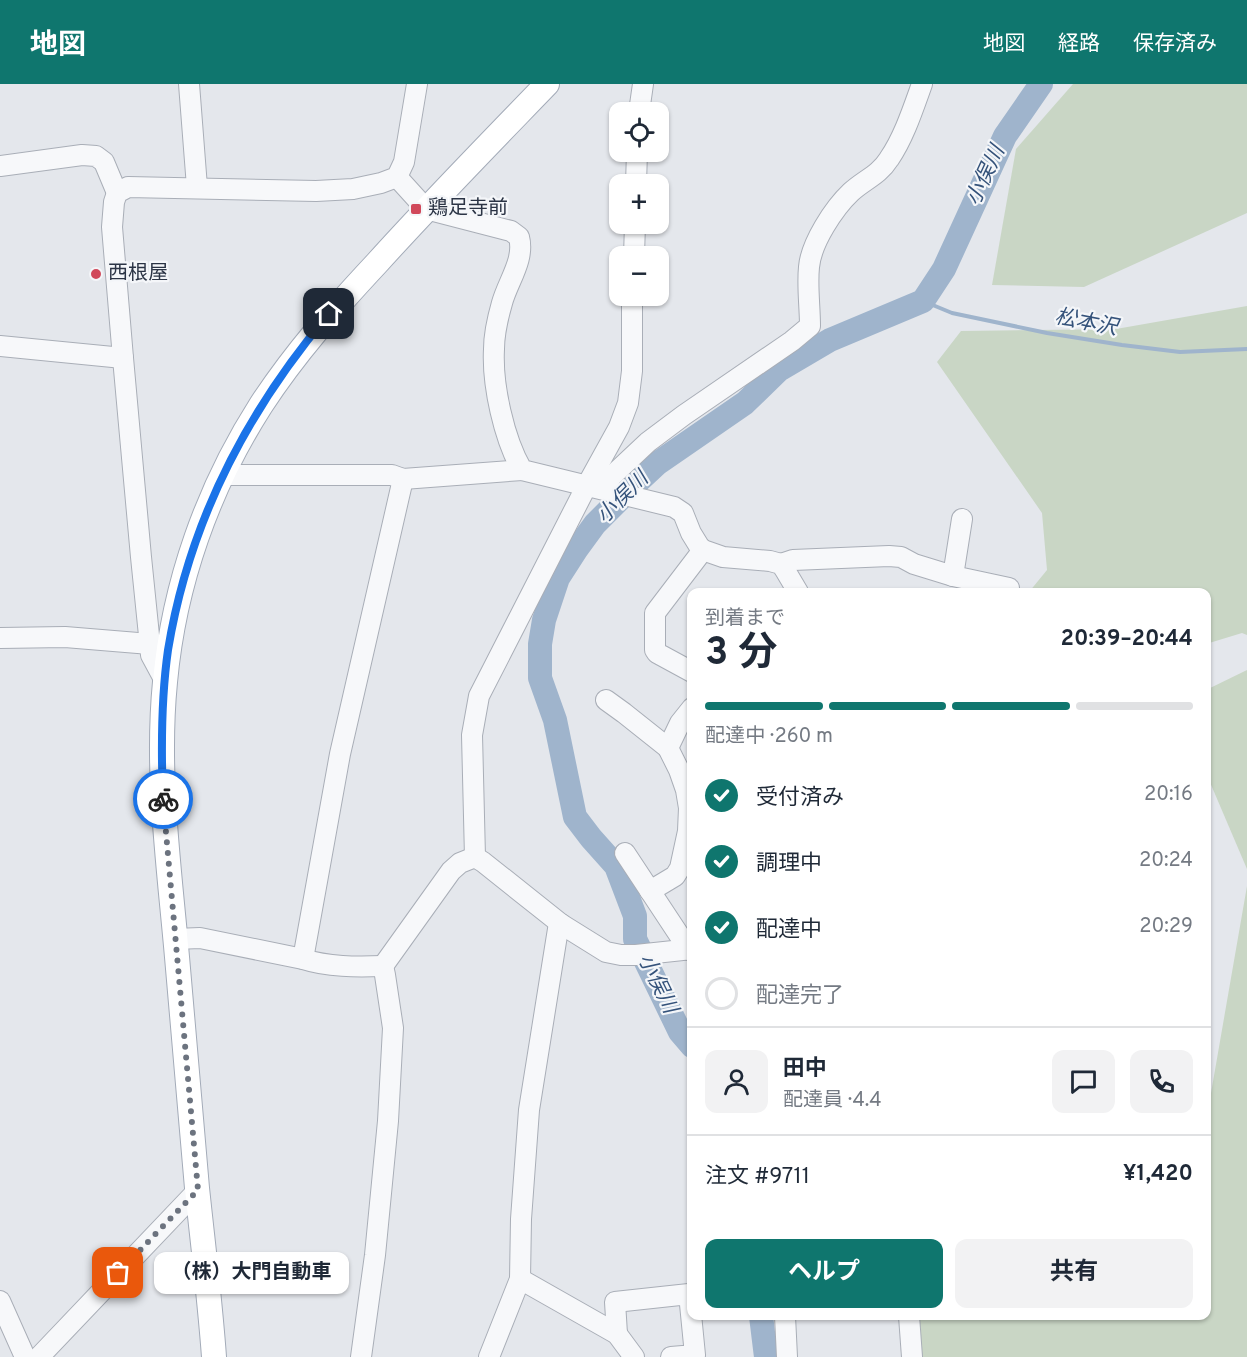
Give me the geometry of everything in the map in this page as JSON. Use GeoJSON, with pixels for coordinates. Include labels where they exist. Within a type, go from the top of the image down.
{"type":"FeatureCollection","features":[{"type":"Feature","properties":{"kind":"main road"},"geometry":{"type":"LineString","coordinates":[[214,1357],[163,795],[162,732],[168,651],[186,570],[208,506],[222,475],[261,405],[291,361],[329,314],[426,209],[547,84]]}},
{"type":"Feature","properties":{"kind":"street"},"geometry":{"type":"LineString","coordinates":[[189,84],[197,187]]}},
{"type":"Feature","properties":{"kind":"street"},"geometry":{"type":"LineString","coordinates":[[117,193],[128,187],[353,189],[381,183],[397,177],[404,162],[417,84]]}},
{"type":"Feature","properties":{"kind":"street"},"geometry":{"type":"LineString","coordinates":[[640,102],[643,84]]}},
{"type":"Feature","properties":{"kind":"street"},"geometry":{"type":"LineString","coordinates":[[596,488],[648,442],[810,326],[808,267],[812,250],[834,211],[852,191],[874,176],[889,160],[906,128],[922,84]]}},
{"type":"Feature","properties":{"kind":"street"},"geometry":{"type":"LineString","coordinates":[[0,166],[82,154],[96,156],[104,162],[117,193],[112,227],[150,645],[151,655],[165,681]]}},
{"type":"Feature","properties":{"kind":"street"},"geometry":{"type":"LineString","coordinates":[[397,177],[426,209],[511,231],[519,237],[520,256],[503,301],[494,348],[494,368],[504,425],[522,470]]}},
{"type":"Feature","properties":{"kind":"street"},"geometry":{"type":"LineString","coordinates":[[475,857],[472,735],[479,696],[596,488],[628,403],[632,371],[632,306]]}},
{"type":"Feature","properties":{"kind":"street"},"geometry":{"type":"LineString","coordinates":[[0,345],[123,358]]}},
{"type":"Feature","properties":{"kind":"street"},"geometry":{"type":"LineString","coordinates":[[222,475],[392,475],[403,479],[522,470],[675,507],[683,513],[691,533],[703,550],[723,557],[780,564],[796,588]]}},
{"type":"Feature","properties":{"kind":"street"},"geometry":{"type":"LineString","coordinates":[[303,959],[340,754],[403,479]]}},
{"type":"Feature","properties":{"kind":"street"},"geometry":{"type":"LineString","coordinates":[[953,576],[962,519]]}},
{"type":"Feature","properties":{"kind":"street"},"geometry":{"type":"LineString","coordinates":[[687,669],[657,654],[655,650],[655,613],[703,550]]}},
{"type":"Feature","properties":{"kind":"street"},"geometry":{"type":"LineString","coordinates":[[780,564],[793,560],[901,557],[914,564],[953,576],[1009,588]]}},
{"type":"Feature","properties":{"kind":"street"},"geometry":{"type":"LineString","coordinates":[[0,638],[65,637],[150,645]]}},
{"type":"Feature","properties":{"kind":"street"},"geometry":{"type":"LineString","coordinates":[[606,700],[668,748],[679,770],[687,796]]}},
{"type":"Feature","properties":{"kind":"street"},"geometry":{"type":"LineString","coordinates":[[668,748],[680,723],[687,714]]}},
{"type":"Feature","properties":{"kind":"street"},"geometry":{"type":"LineString","coordinates":[[650,891],[675,876],[680,868],[687,836]]}},
{"type":"Feature","properties":{"kind":"street"},"geometry":{"type":"LineString","coordinates":[[475,857],[561,924],[606,952],[636,955],[684,950],[625,853]]}},
{"type":"Feature","properties":{"kind":"street"},"geometry":{"type":"LineString","coordinates":[[382,966],[451,871],[460,863],[475,857]]}},
{"type":"Feature","properties":{"kind":"street"},"geometry":{"type":"LineString","coordinates":[[489,1357],[520,1279],[521,1219],[529,1110],[558,929],[561,924]]}},
{"type":"Feature","properties":{"kind":"street"},"geometry":{"type":"LineString","coordinates":[[175,939],[200,938],[314,963],[362,967],[382,966]]}},
{"type":"Feature","properties":{"kind":"street"},"geometry":{"type":"LineString","coordinates":[[361,1357],[375,1256],[388,1120],[393,1028],[386,975],[382,966]]}},
{"type":"Feature","properties":{"kind":"street"},"geometry":{"type":"LineString","coordinates":[[39,1357],[198,1190]]}},
{"type":"Feature","properties":{"kind":"street"},"geometry":{"type":"LineString","coordinates":[[520,1279],[617,1334],[634,1357]]}},
{"type":"Feature","properties":{"kind":"street"},"geometry":{"type":"LineString","coordinates":[[617,1334],[615,1302],[687,1294]]}},
{"type":"Feature","properties":{"kind":"street"},"geometry":{"type":"LineString","coordinates":[[0,1301],[25,1357]]}},
{"type":"Feature","properties":{"kind":"street"},"geometry":{"type":"LineString","coordinates":[[670,1357],[695,1355],[692,1320]]}},
{"type":"Feature","properties":{"kind":"street"},"geometry":{"type":"LineString","coordinates":[[785,1320],[787,1357]]}},
{"type":"Feature","properties":{"kind":"street"},"geometry":{"type":"LineString","coordinates":[[909,1320],[912,1357]]}},
{"type":"Feature","properties":{"kind":"green space"},"geometry":{"type":"Polygon","coordinates":[[[1073,84],[1247,84],[1247,213],[1084,287],[992,285],[1016,149],[1073,84]]]}},
{"type":"Feature","properties":{"kind":"green space"},"geometry":{"type":"Polygon","coordinates":[[[1247,306],[1247,635],[1242,633],[1211,642],[1211,588],[1032,588],[1047,570],[1042,513],[937,362],[961,331],[1116,329],[1247,306]]]}},
{"type":"Feature","properties":{"kind":"green space"},"geometry":{"type":"Polygon","coordinates":[[[1247,670],[1247,869],[1211,785],[1211,688],[1247,670]]]}},
{"type":"Feature","properties":{"kind":"green space"},"geometry":{"type":"Polygon","coordinates":[[[1247,886],[1247,1357],[918,1357],[915,1320],[1211,1320],[1211,1093],[1247,886]]]}},
{"type":"Feature","properties":{"kind":"waterway","name":"小俣川"},"geometry":{"type":"LineString","coordinates":[[687,1040],[680,1032],[635,939],[635,916],[616,866],[575,817],[555,720],[540,678],[540,644],[544,620],[558,578],[595,524],[629,490],[658,463],[745,403],[779,370],[830,340],[923,301],[944,269],[1005,136],[1041,84]]}},
{"type":"Feature","properties":{"kind":"waterway","name":"松本沢"},"geometry":{"type":"LineString","coordinates":[[923,301],[952,313],[1047,333],[1122,345],[1180,352],[1247,349]]}},
{"type":"Feature","properties":{"kind":"waterway","name":"小俣川"},"geometry":{"type":"LineString","coordinates":[[761,1320],[766,1357]]}},
{"type":"Feature","properties":{"kind":"way so far"},"geometry":{"type":"LineString","coordinates":[[118,1273],[198,1190],[163,799]]}},
{"type":"Feature","properties":{"kind":"place","name":"鶏足寺前"},"geometry":{"type":"Point","coordinates":[416,209]}},
{"type":"Feature","properties":{"kind":"place","name":"西根屋"},"geometry":{"type":"Point","coordinates":[96,274]}},
{"type":"Feature","properties":{"kind":"place","name":"（株）大門自動車"},"geometry":{"type":"Point","coordinates":[118,1273]}},
{"type":"Feature","properties":{"kind":"route"},"geometry":{"type":"LineString","coordinates":[[163,799],[163,705],[168,651],[181,589],[197,534],[222,475],[261,405],[291,361],[329,314]]}}]}
